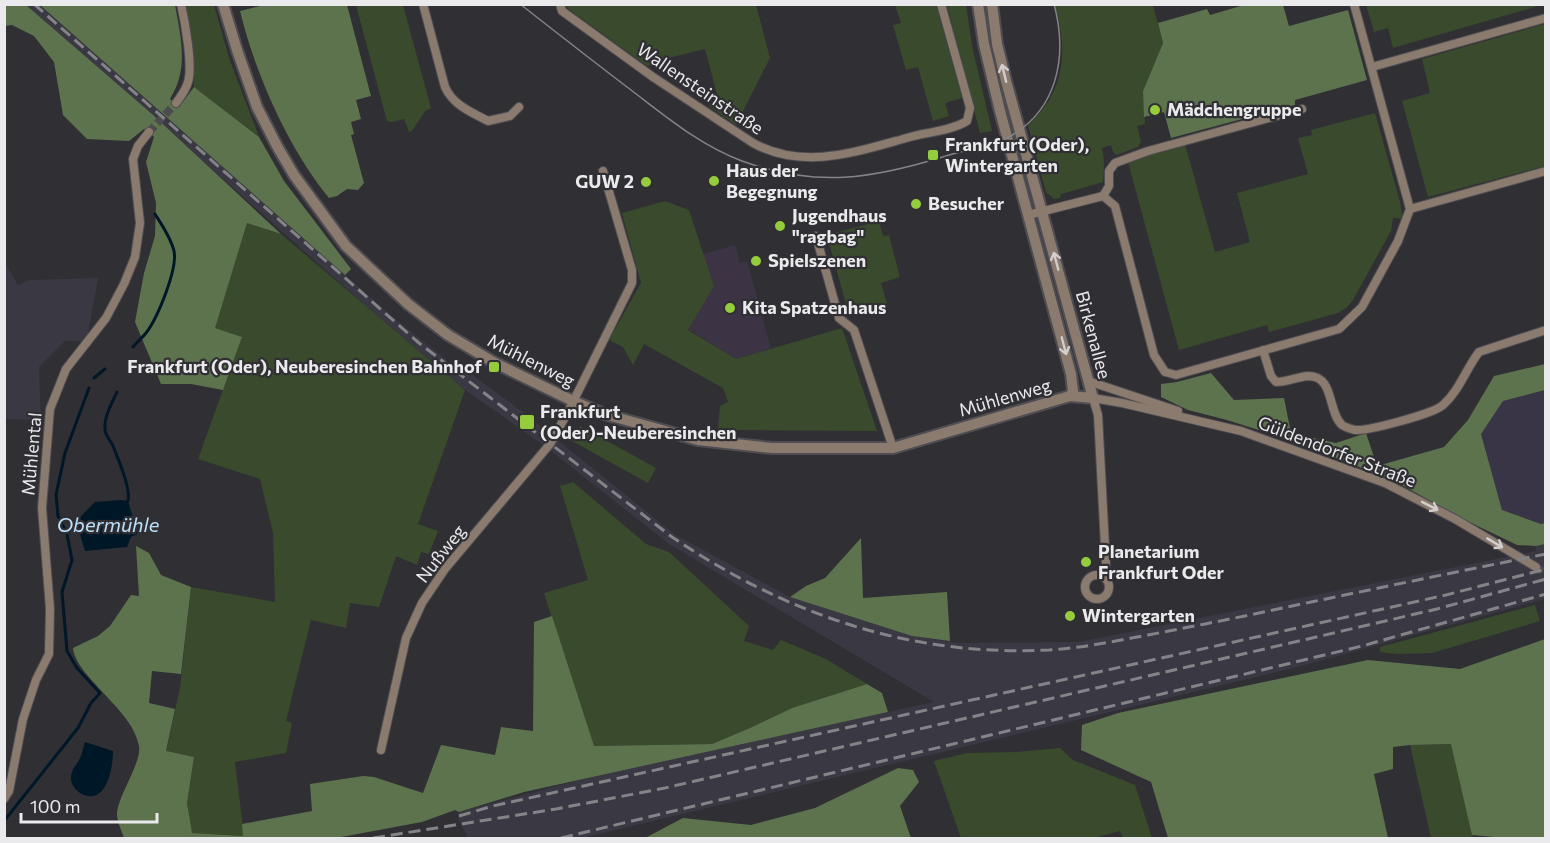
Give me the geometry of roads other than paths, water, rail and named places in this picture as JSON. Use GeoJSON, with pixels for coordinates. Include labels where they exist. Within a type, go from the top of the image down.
{"type":"FeatureCollection","features":[{"type":"Feature","properties":{"kind":"street"},"geometry":{"type":"LineString","coordinates":[[176,103],[189,80],[188,49],[182,4]]}},
{"type":"Feature","properties":{"kind":"street","name":"Mühlenweg"},"geometry":{"type":"LineString","coordinates":[[224,4],[257,107],[294,175],[346,246],[408,304],[448,335],[495,363],[573,401],[604,414],[698,440],[772,448],[893,448],[1070,396]]}},
{"type":"Feature","properties":{"kind":"street"},"geometry":{"type":"LineString","coordinates":[[423,4],[445,87],[451,98],[459,106],[488,121],[510,116],[519,107]]}},
{"type":"Feature","properties":{"kind":"street","name":"Wallensteinstraße"},"geometry":{"type":"LineString","coordinates":[[560,4],[567,15],[653,77],[765,149],[794,156],[823,158],[847,155],[967,121],[970,108],[941,4]]}},
{"type":"Feature","properties":{"kind":"street","name":"Birkenallee"},"geometry":{"type":"LineString","coordinates":[[978,4],[984,44],[1071,374],[1070,396],[1093,398],[1004,72],[997,44],[992,4]]}},
{"type":"Feature","properties":{"kind":"street"},"geometry":{"type":"LineString","coordinates":[[1103,196],[1115,206],[1154,355],[1165,372],[1176,375],[1339,328],[1362,307],[1398,241],[1410,208],[1354,4]]}},
{"type":"Feature","properties":{"kind":"street"},"geometry":{"type":"LineString","coordinates":[[1372,67],[1545,18]]}},
{"type":"Feature","properties":{"kind":"street"},"geometry":{"type":"LineString","coordinates":[[1028,215],[1103,196],[1109,186],[1109,171],[1116,163],[1148,151],[1302,109]]}},
{"type":"Feature","properties":{"kind":"street","name":"Mühlental"},"geometry":{"type":"LineString","coordinates":[[4,800],[9,791],[29,701],[49,654],[50,609],[42,508],[50,409],[66,369],[106,318],[135,257],[140,223],[133,159],[138,146],[149,132]]}},
{"type":"Feature","properties":{"kind":"street","name":"Nußweg"},"geometry":{"type":"LineString","coordinates":[[381,750],[406,638],[422,603],[445,569],[541,456],[573,401],[632,283],[632,270],[603,171]]}},
{"type":"Feature","properties":{"kind":"street"},"geometry":{"type":"LineString","coordinates":[[1410,208],[1545,171]]}},
{"type":"Feature","properties":{"kind":"street"},"geometry":{"type":"LineString","coordinates":[[816,236],[839,318],[854,330],[893,448]]}},
{"type":"Feature","properties":{"kind":"street"},"geometry":{"type":"LineString","coordinates":[[1263,350],[1271,376],[1276,382],[1308,376],[1318,378],[1327,386],[1335,416],[1343,426],[1354,430],[1429,413],[1441,407],[1451,397],[1479,352],[1545,330]]}},
{"type":"Feature","properties":{"kind":"street","name":"Güldendorfer Straße"},"geometry":{"type":"LineString","coordinates":[[1088,381],[1219,425]]}},
{"type":"Feature","properties":{"kind":"street"},"geometry":{"type":"LineString","coordinates":[[1093,398],[1098,415],[1106,556],[1102,576]]}},
{"type":"Feature","properties":{"kind":"street","name":"Güldendorfer Straße"},"geometry":{"type":"LineString","coordinates":[[1093,398],[1252,434],[1385,483],[1455,519],[1536,567]]}},
{"type":"Feature","properties":{"kind":"water","name":"Obermühle"},"geometry":{"type":"Polygon","coordinates":[[[128,501],[135,524],[141,532],[131,537],[127,547],[85,551],[76,521],[95,502],[128,501]]]}},
{"type":"Feature","properties":{"kind":"water"},"geometry":{"type":"Polygon","coordinates":[[[85,742],[113,751],[111,770],[106,784],[103,790],[93,796],[79,792],[71,781],[73,770],[85,742]]]}},
{"type":"Feature","properties":{"kind":"waterway"},"geometry":{"type":"LineString","coordinates":[[133,347],[156,317],[173,269],[173,246],[155,214]]}},
{"type":"Feature","properties":{"kind":"waterway"},"geometry":{"type":"LineString","coordinates":[[94,378],[105,369]]}},
{"type":"Feature","properties":{"kind":"waterway"},"geometry":{"type":"LineString","coordinates":[[4,821],[78,728],[91,703],[100,693],[77,668],[67,651],[62,592],[72,560],[67,534],[58,516],[56,495],[65,453],[89,388]]}},
{"type":"Feature","properties":{"kind":"waterway"},"geometry":{"type":"LineString","coordinates":[[117,392],[107,414],[105,431],[124,473],[128,501]]}},
{"type":"Feature","properties":{"kind":"tunnel"},"geometry":{"type":"LineString","coordinates":[[149,132],[176,103]]}},
{"type":"Feature","properties":{"kind":"tunnel"},"geometry":{"type":"LineString","coordinates":[[1536,567],[1546,574]]}},
{"type":"Feature","properties":{"kind":"tram line"},"geometry":{"type":"LineString","coordinates":[[520,4],[698,139],[742,161],[795,175],[820,177],[868,175],[919,164],[992,144],[1024,127],[1038,113],[1055,80],[1060,43],[1054,4]]}},
{"type":"Feature","properties":{"kind":"railway"},"geometry":{"type":"LineString","coordinates":[[34,4],[419,343],[672,537],[759,588],[804,608],[851,625],[898,638],[947,646],[997,650],[1049,650],[1074,648],[1179,629],[1546,554]]}},
{"type":"Feature","properties":{"kind":"railway"},"geometry":{"type":"LineString","coordinates":[[459,816],[493,806],[1446,595],[1546,569]]}},
{"type":"Feature","properties":{"kind":"railway"},"geometry":{"type":"LineString","coordinates":[[373,838],[556,809],[665,788],[1437,609],[1546,579]]}},
{"type":"Feature","properties":{"kind":"railway"},"geometry":{"type":"LineString","coordinates":[[561,838],[1362,646],[1546,594]]}},
{"type":"Feature","properties":{"kind":"place","name":"Mädchengruppe"},"geometry":{"type":"Point","coordinates":[1155,110]}},
{"type":"Feature","properties":{"kind":"place","name":"Frankfurt (Oder), Wintergarten"},"geometry":{"type":"Point","coordinates":[933,155]}},
{"type":"Feature","properties":{"kind":"place","name":"Haus der Begegnung"},"geometry":{"type":"Point","coordinates":[714,181]}},
{"type":"Feature","properties":{"kind":"place","name":"GUW 2"},"geometry":{"type":"Point","coordinates":[646,182]}},
{"type":"Feature","properties":{"kind":"place","name":"Besucher"},"geometry":{"type":"Point","coordinates":[916,204]}},
{"type":"Feature","properties":{"kind":"place","name":"Jugendhaus \"ragbag\""},"geometry":{"type":"Point","coordinates":[780,226]}},
{"type":"Feature","properties":{"kind":"place","name":"Spielszenen"},"geometry":{"type":"Point","coordinates":[756,261]}},
{"type":"Feature","properties":{"kind":"place","name":"Kita Spatzenhaus"},"geometry":{"type":"Point","coordinates":[730,308]}},
{"type":"Feature","properties":{"kind":"place","name":"Frankfurt (Oder), Neuberesinchen Bahnhof"},"geometry":{"type":"Point","coordinates":[494,367]}},
{"type":"Feature","properties":{"kind":"place","name":"Frankfurt (Oder)-Neuberesinchen"},"geometry":{"type":"Point","coordinates":[527,422]}},
{"type":"Feature","properties":{"kind":"place","name":"Planetarium Frankfurt Oder"},"geometry":{"type":"Point","coordinates":[1086,562]}},
{"type":"Feature","properties":{"kind":"place","name":"Wintergarten"},"geometry":{"type":"Point","coordinates":[1070,616]}}]}
